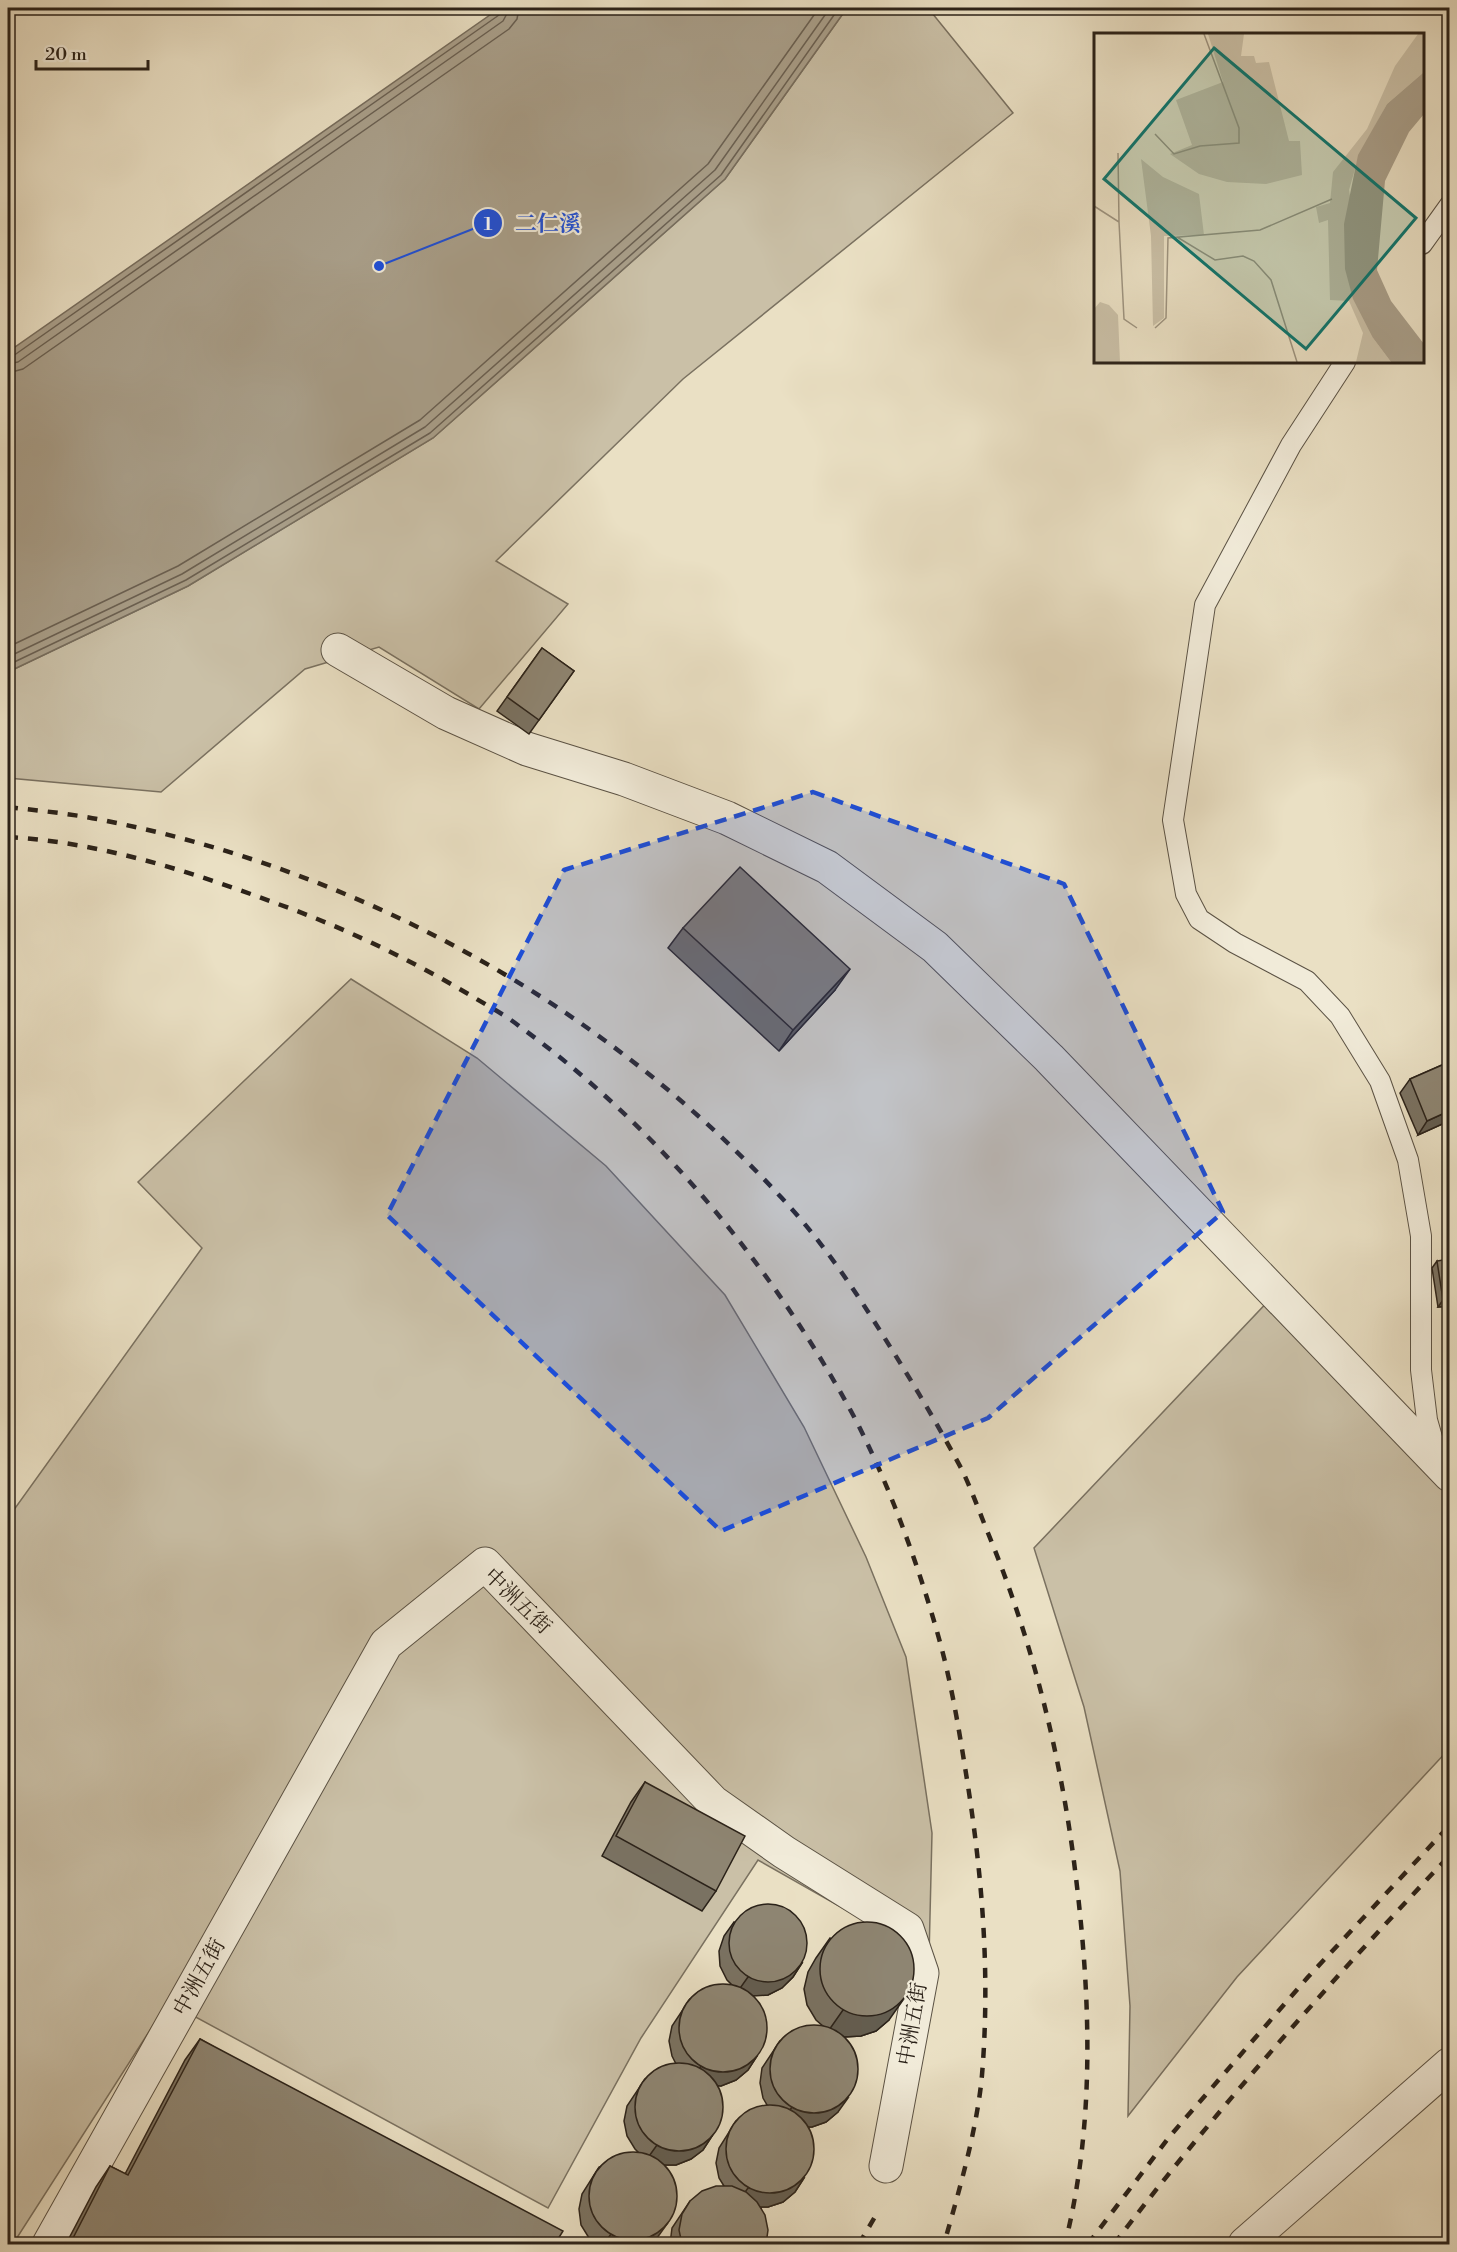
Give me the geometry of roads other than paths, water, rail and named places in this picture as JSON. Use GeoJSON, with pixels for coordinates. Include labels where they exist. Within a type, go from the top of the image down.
{"type":"FeatureCollection","features":[{"type":"Feature","properties":{"kind":"street"},"geometry":{"type":"LineString","coordinates":[[338,650],[446,713],[527,749],[624,779],[727,818],[836,874],[935,947],[1041,1050],[1444,1469]]}},
{"type":"Feature","properties":{"kind":"street","name":"中洲五街"},"geometry":{"type":"LineString","coordinates":[[49,2244],[386,1644],[485,1564],[713,1802],[784,1852],[908,1929],[921,1973],[886,2166]]}},
{"type":"Feature","properties":{"kind":"street"},"geometry":{"type":"LineString","coordinates":[[1245,2244],[1449,2064]]}},
{"type":"Feature","properties":{"kind":"lane"},"geometry":{"type":"LineString","coordinates":[[1424,241],[1449,205]]}},
{"type":"Feature","properties":{"kind":"lane"},"geometry":{"type":"LineString","coordinates":[[1343,363],[1291,445],[1205,605],[1173,820],[1186,894],[1199,919],[1235,943],[1306,981],[1340,1016],[1380,1081],[1408,1160],[1421,1236],[1421,1370],[1427,1420],[1444,1469]]}},
{"type":"Feature","properties":{"kind":"water"},"geometry":{"type":"Polygon","coordinates":[[[500,8],[847,8],[725,179],[433,438],[188,586],[8,672],[8,352],[500,8]]]}},
{"type":"Feature","properties":{"kind":"railway"},"geometry":{"type":"LineString","coordinates":[[8,807],[95,819],[204,844],[298,876],[390,914],[479,960],[564,1012],[645,1071],[720,1136],[790,1207],[828,1254],[863,1303],[904,1369],[965,1476],[1017,1611],[1051,1731],[1073,1854],[1086,2001],[1086,2099],[1082,2147],[1065,2244]]}},
{"type":"Feature","properties":{"kind":"railway"},"geometry":{"type":"LineString","coordinates":[[8,837],[77,845],[111,852],[179,870],[245,892],[328,923],[376,945],[424,969],[495,1010],[568,1064],[660,1149],[702,1196],[780,1296],[846,1402],[886,1486],[910,1546],[930,1606],[959,1729],[973,1822],[984,1931],[984,2039],[980,2096],[976,2117],[944,2244]]}},
{"type":"Feature","properties":{"kind":"railway"},"geometry":{"type":"LineString","coordinates":[[1088,2244],[1170,2136],[1308,1977],[1450,1825]]}},
{"type":"Feature","properties":{"kind":"railway"},"geometry":{"type":"LineString","coordinates":[[1114,2244],[1235,2093],[1450,1855]]}},
{"type":"Feature","properties":{"kind":"railway"},"geometry":{"type":"LineString","coordinates":[[859,2244],[876,2215]]}},
{"type":"Feature","properties":{"kind":"place","name":"二仁溪"},"geometry":{"type":"Point","coordinates":[379,266]}}]}
